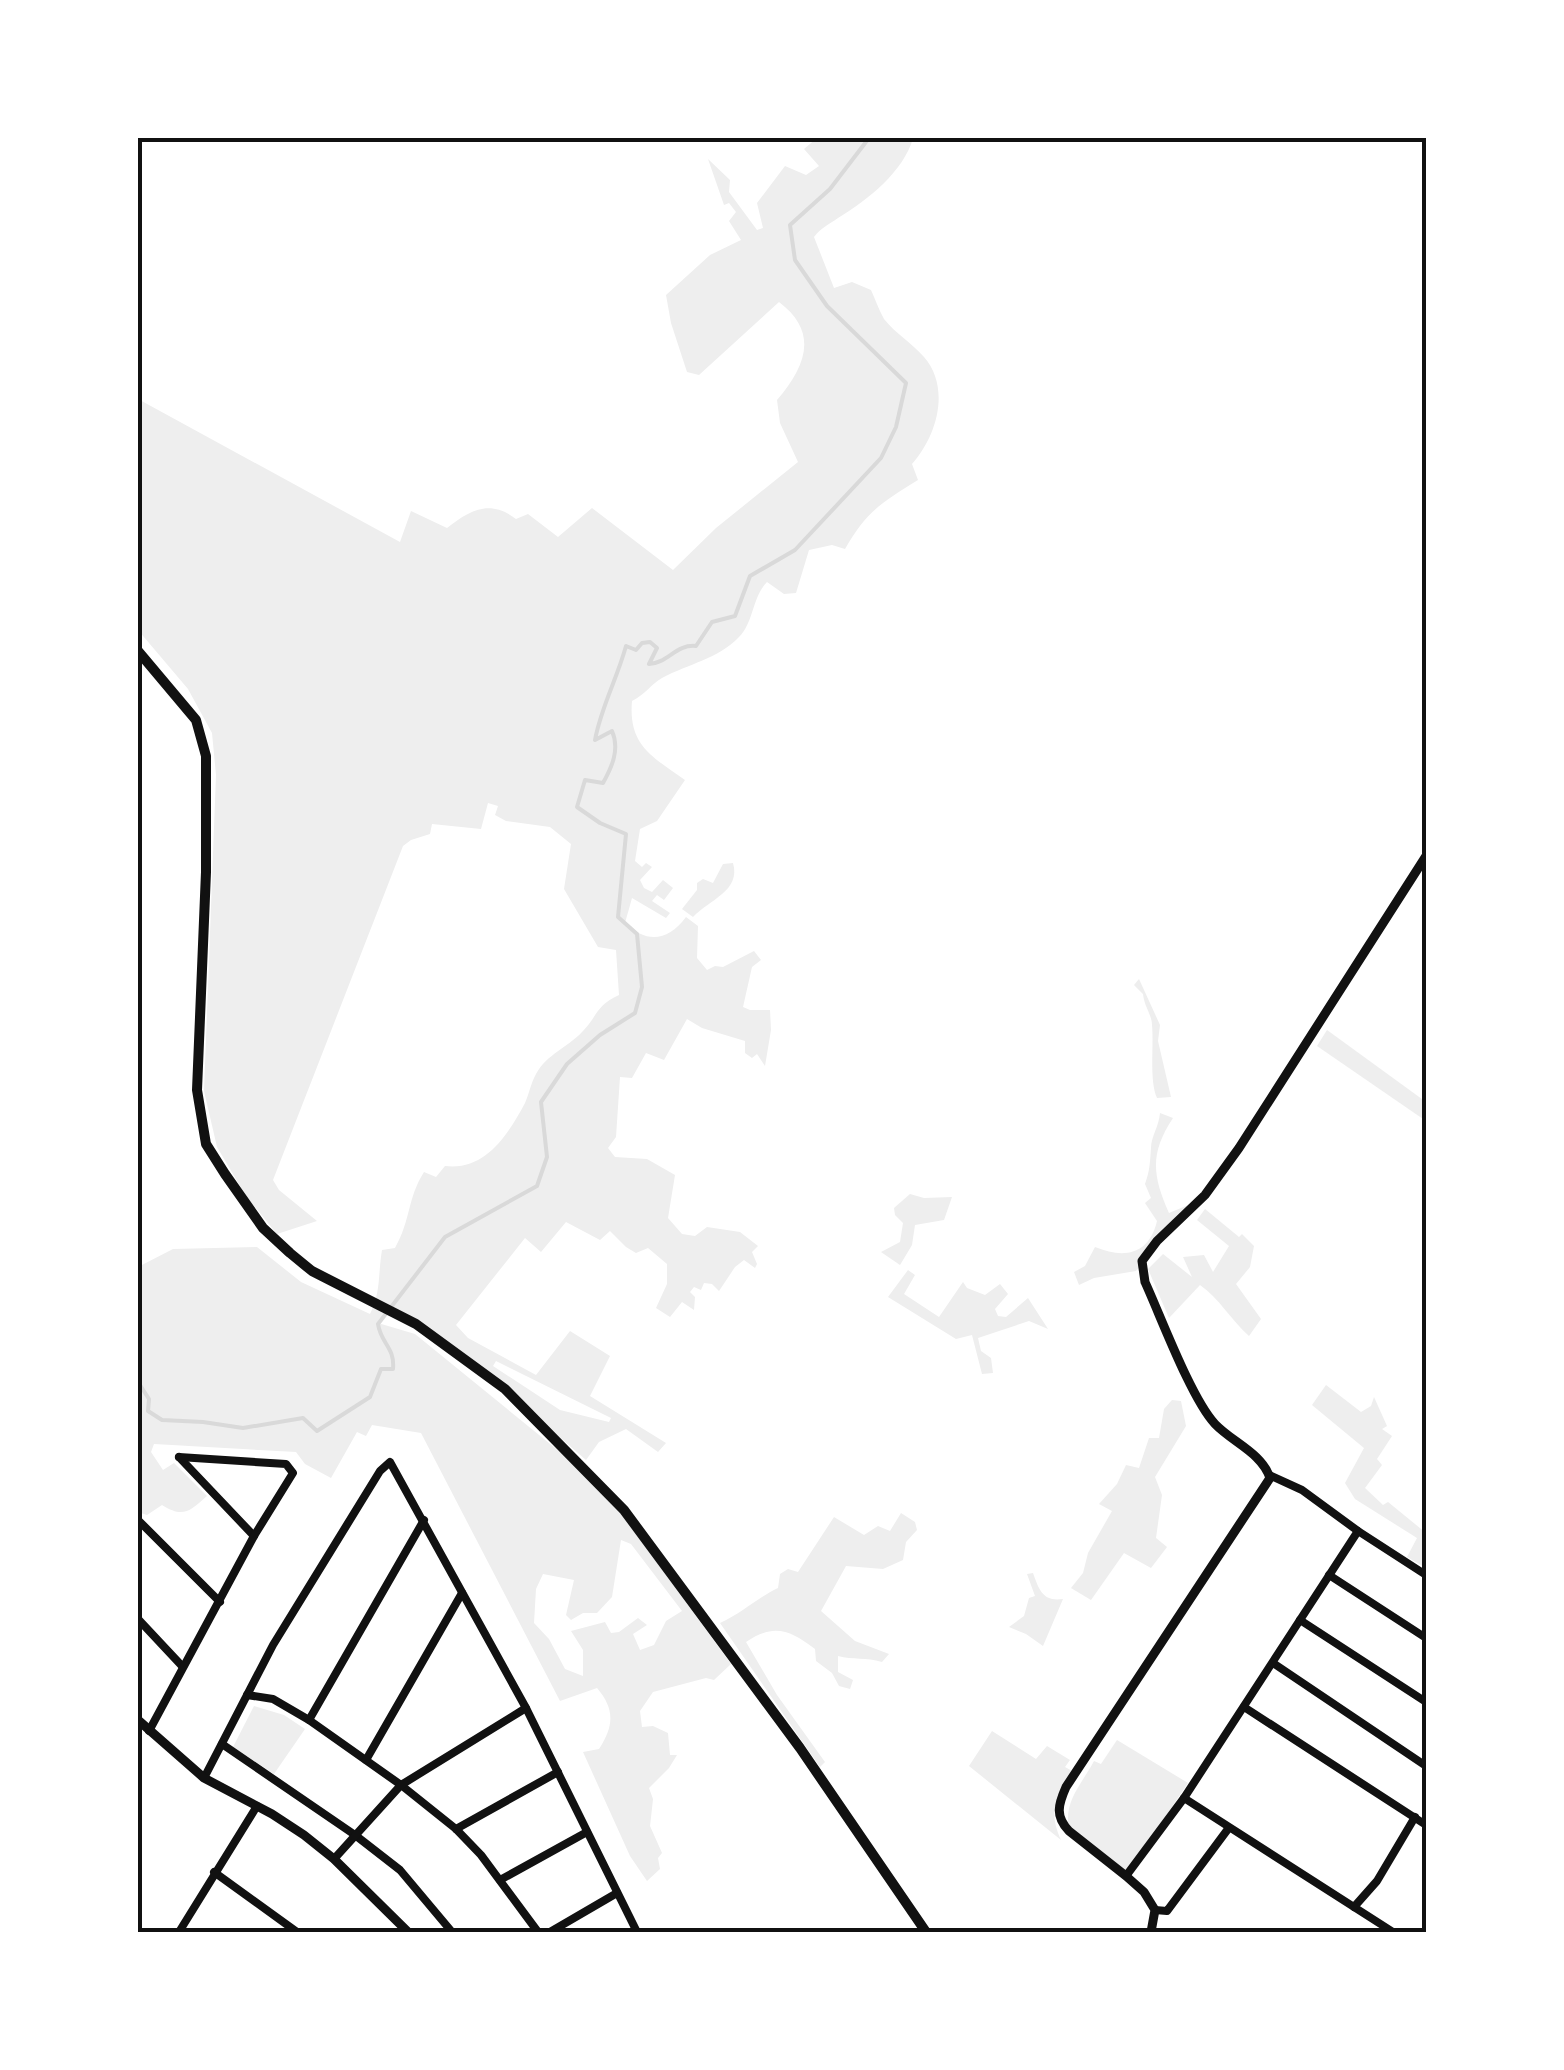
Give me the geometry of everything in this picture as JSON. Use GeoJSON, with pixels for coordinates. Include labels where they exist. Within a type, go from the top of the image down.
{"type":"FeatureCollection","features":[{"type":"Feature","properties":{"kind":"main road"},"geometry":{"type":"LineString","coordinates":[[138,652],[196,720],[206,756],[206,872],[197,1090],[206,1144],[263,1228],[312,1271],[402,1317],[506,1389],[624,1510],[800,1748],[926,1932]]}},
{"type":"Feature","properties":{"kind":"street"},"geometry":{"type":"LineString","coordinates":[[1426,856],[1205,1196],[1156,1241],[1142,1261],[1145,1282],[1209,1417],[1248,1450],[1269,1475],[1302,1490],[1426,1575]]}},
{"type":"Feature","properties":{"kind":"street"},"geometry":{"type":"LineString","coordinates":[[149,1730],[254,1536],[291,1478],[290,1466],[179,1457],[254,1536]]}},
{"type":"Feature","properties":{"kind":"street"},"geometry":{"type":"LineString","coordinates":[[204,1778],[273,1645],[385,1464],[393,1464],[526,1708],[637,1932]]}},
{"type":"Feature","properties":{"kind":"street"},"geometry":{"type":"LineString","coordinates":[[1151,1932],[1156,1910],[1144,1892],[1069,1832],[1060,1822],[1059,1804],[1066,1787],[1264,1491],[1269,1475]]}},
{"type":"Feature","properties":{"kind":"street"},"geometry":{"type":"LineString","coordinates":[[138,1520],[220,1602]]}},
{"type":"Feature","properties":{"kind":"street"},"geometry":{"type":"LineString","coordinates":[[309,1720],[424,1520]]}},
{"type":"Feature","properties":{"kind":"street"},"geometry":{"type":"LineString","coordinates":[[1126,1876],[1184,1798],[1358,1531]]}},
{"type":"Feature","properties":{"kind":"street"},"geometry":{"type":"LineString","coordinates":[[1330,1575],[1426,1638]]}},
{"type":"Feature","properties":{"kind":"street"},"geometry":{"type":"LineString","coordinates":[[366,1760],[462,1593]]}},
{"type":"Feature","properties":{"kind":"street"},"geometry":{"type":"LineString","coordinates":[[138,1619],[182,1666]]}},
{"type":"Feature","properties":{"kind":"street"},"geometry":{"type":"LineString","coordinates":[[1300,1620],[1426,1702]]}},
{"type":"Feature","properties":{"kind":"street"},"geometry":{"type":"LineString","coordinates":[[1273,1663],[1426,1766]]}},
{"type":"Feature","properties":{"kind":"street"},"geometry":{"type":"LineString","coordinates":[[247,1695],[273,1699],[309,1720],[456,1829],[538,1932]]}},
{"type":"Feature","properties":{"kind":"street"},"geometry":{"type":"LineString","coordinates":[[1244,1707],[1426,1825]]}},
{"type":"Feature","properties":{"kind":"street"},"geometry":{"type":"LineString","coordinates":[[334,1859],[401,1785],[526,1708]]}},
{"type":"Feature","properties":{"kind":"street"},"geometry":{"type":"LineString","coordinates":[[138,1720],[204,1778],[293,1827],[334,1859],[408,1932]]}},
{"type":"Feature","properties":{"kind":"street"},"geometry":{"type":"LineString","coordinates":[[222,1744],[355,1835],[412,1881],[452,1932]]}},
{"type":"Feature","properties":{"kind":"street"},"geometry":{"type":"LineString","coordinates":[[456,1829],[558,1772]]}},
{"type":"Feature","properties":{"kind":"street"},"geometry":{"type":"LineString","coordinates":[[1184,1798],[1392,1932]]}},
{"type":"Feature","properties":{"kind":"street"},"geometry":{"type":"LineString","coordinates":[[181,1932],[257,1806]]}},
{"type":"Feature","properties":{"kind":"street"},"geometry":{"type":"LineString","coordinates":[[1354,1907],[1378,1881],[1414,1817]]}},
{"type":"Feature","properties":{"kind":"street"},"geometry":{"type":"LineString","coordinates":[[1156,1910],[1167,1911],[1228,1829]]}},
{"type":"Feature","properties":{"kind":"street"},"geometry":{"type":"LineString","coordinates":[[500,1880],[588,1832]]}},
{"type":"Feature","properties":{"kind":"street"},"geometry":{"type":"LineString","coordinates":[[214,1872],[297,1932]]}},
{"type":"Feature","properties":{"kind":"street"},"geometry":{"type":"LineString","coordinates":[[550,1932],[616,1893]]}},
{"type":"Feature","properties":{"kind":"shaded area"},"geometry":{"type":"Polygon","coordinates":[[[817,138],[913,138],[902,162],[883,184],[814,237],[834,288],[852,282],[871,290],[884,319],[924,357],[937,383],[938,412],[928,440],[912,464],[918,480],[876,509],[845,549],[832,545],[809,550],[796,593],[784,594],[767,582],[744,631],[731,645],[662,678],[632,701],[634,729],[645,749],[685,780],[657,821],[640,829],[635,861],[642,867],[646,863],[652,867],[640,880],[644,888],[652,892],[663,880],[673,888],[664,900],[657,895],[652,901],[670,913],[666,918],[632,898],[625,923],[641,934],[657,937],[672,931],[686,917],[698,926],[697,958],[707,970],[723,967],[754,951],[761,960],[752,967],[743,1007],[770,1010],[771,1030],[765,1066],[757,1054],[752,1058],[745,1053],[745,1041],[702,1028],[687,1019],[664,1060],[646,1053],[632,1078],[620,1077],[616,1137],[608,1148],[615,1157],[647,1159],[675,1175],[668,1218],[682,1234],[695,1236],[707,1227],[740,1232],[758,1246],[752,1252],[757,1264],[755,1268],[744,1260],[719,1291],[712,1284],[704,1283],[701,1290],[694,1287],[690,1292],[695,1297],[694,1310],[682,1302],[670,1317],[656,1308],[667,1284],[667,1264],[648,1248],[636,1253],[610,1231],[600,1240],[566,1222],[541,1252],[525,1238],[456,1325],[468,1338],[536,1375],[570,1331],[610,1356],[590,1396],[666,1443],[658,1452],[626,1429],[599,1442],[586,1460],[490,1377],[390,1307],[378,1323],[415,1334],[576,1465],[614,1504],[731,1664],[714,1680],[706,1678],[653,1692],[640,1711],[642,1727],[653,1726],[668,1733],[670,1755],[677,1755],[649,1788],[653,1799],[650,1826],[662,1853],[658,1858],[660,1869],[647,1881],[630,1856],[583,1752],[599,1749],[604,1741],[610,1725],[607,1703],[597,1688],[560,1701],[421,1433],[372,1425],[366,1436],[357,1432],[331,1478],[305,1464],[296,1452],[154,1444],[151,1452],[163,1470],[174,1463],[207,1496],[186,1511],[162,1505],[147,1515],[138,1512],[138,1267],[173,1249],[257,1247],[301,1282],[370,1314],[378,1291],[382,1250],[395,1248],[424,1172],[436,1177],[445,1166],[472,1163],[494,1148],[525,1103],[541,1067],[582,1032],[605,1003],[619,995],[616,950],[598,947],[564,889],[571,844],[550,827],[506,821],[495,815],[498,806],[488,803],[481,829],[432,824],[430,834],[403,846],[273,1180],[279,1190],[317,1221],[277,1234],[246,1196],[217,1147],[204,1091],[216,775],[212,733],[188,689],[138,630],[138,399],[400,542],[411,511],[447,528],[480,509],[497,509],[516,519],[528,514],[558,537],[592,508],[673,570],[716,528],[798,462],[780,423],[777,400],[795,375],[804,350],[800,326],[792,314],[779,302],[699,375],[687,372],[671,323],[666,295],[710,255],[741,240],[729,221],[736,212],[729,203],[724,205],[708,159],[730,180],[729,192],[757,230],[763,228],[757,203],[785,166],[806,175],[819,166],[804,149],[817,138]],[[496,1361],[493,1366],[560,1410],[609,1422],[611,1418],[496,1361]],[[621,1540],[612,1597],[597,1613],[583,1613],[571,1620],[566,1615],[574,1580],[543,1574],[536,1589],[534,1623],[549,1639],[565,1669],[583,1676],[583,1650],[571,1631],[605,1622],[611,1633],[619,1632],[638,1618],[647,1625],[633,1634],[640,1650],[654,1645],[666,1621],[682,1611],[631,1544],[621,1540]]]}},
{"type":"Feature","properties":{"kind":"shaded area"},"geometry":{"type":"Polygon","coordinates":[[[733,863],[733,881],[722,894],[693,917],[682,909],[697,890],[697,883],[703,879],[713,883],[723,864],[733,863]]]}},
{"type":"Feature","properties":{"kind":"shaded area"},"geometry":{"type":"Polygon","coordinates":[[[1139,979],[1160,1025],[1158,1041],[1171,1097],[1157,1098],[1155,1091],[1152,1021],[1143,994],[1134,985],[1139,979]]]}},
{"type":"Feature","properties":{"kind":"shaded area"},"geometry":{"type":"Polygon","coordinates":[[[1327,1030],[1426,1102],[1426,1121],[1317,1046],[1327,1030]]]}},
{"type":"Feature","properties":{"kind":"shaded area"},"geometry":{"type":"Polygon","coordinates":[[[1160,1113],[1173,1118],[1157,1153],[1163,1199],[1169,1213],[1193,1203],[1136,1271],[1094,1278],[1079,1285],[1074,1272],[1085,1266],[1095,1247],[1116,1253],[1134,1251],[1153,1232],[1157,1221],[1145,1203],[1151,1198],[1145,1184],[1160,1113]]]}},
{"type":"Feature","properties":{"kind":"shaded area"},"geometry":{"type":"Polygon","coordinates":[[[910,1194],[952,1197],[944,1220],[915,1225],[912,1245],[900,1265],[881,1252],[900,1242],[903,1223],[894,1208],[910,1194]]]}},
{"type":"Feature","properties":{"kind":"shaded area"},"geometry":{"type":"Polygon","coordinates":[[[1205,1209],[1254,1246],[1250,1267],[1236,1284],[1261,1319],[1249,1336],[1200,1285],[1169,1318],[1148,1269],[1163,1254],[1192,1277],[1183,1257],[1204,1255],[1213,1272],[1229,1246],[1197,1220],[1205,1209]]]}},
{"type":"Feature","properties":{"kind":"shaded area"},"geometry":{"type":"Polygon","coordinates":[[[908,1270],[915,1275],[904,1294],[939,1317],[963,1282],[967,1288],[985,1295],[1000,1284],[1008,1294],[995,1309],[998,1316],[1006,1317],[1028,1298],[1048,1329],[1029,1321],[978,1338],[981,1351],[991,1358],[993,1373],[982,1374],[972,1335],[956,1339],[888,1297],[908,1270]]]}},
{"type":"Feature","properties":{"kind":"shaded area"},"geometry":{"type":"Polygon","coordinates":[[[1326,1385],[1361,1412],[1371,1406],[1374,1397],[1387,1426],[1382,1429],[1392,1436],[1377,1459],[1382,1465],[1365,1488],[1426,1533],[1426,1568],[1407,1557],[1417,1538],[1355,1499],[1345,1483],[1364,1448],[1312,1405],[1326,1385]]]}},
{"type":"Feature","properties":{"kind":"shaded area"},"geometry":{"type":"Polygon","coordinates":[[[1172,1400],[1181,1401],[1186,1426],[1155,1477],[1162,1495],[1156,1538],[1167,1547],[1151,1568],[1124,1553],[1091,1600],[1071,1588],[1083,1573],[1088,1553],[1112,1511],[1099,1504],[1117,1484],[1126,1465],[1139,1468],[1149,1438],[1159,1438],[1164,1409],[1172,1400]]]}},
{"type":"Feature","properties":{"kind":"shaded area"},"geometry":{"type":"Polygon","coordinates":[[[901,1513],[915,1522],[917,1530],[906,1542],[903,1560],[883,1569],[846,1566],[821,1611],[855,1641],[889,1654],[882,1662],[838,1656],[838,1672],[853,1680],[850,1689],[839,1686],[832,1673],[816,1661],[815,1649],[790,1633],[765,1632],[746,1642],[777,1695],[825,1762],[820,1767],[720,1623],[778,1588],[780,1574],[788,1569],[798,1572],[834,1517],[864,1535],[878,1526],[890,1531],[901,1513]]]}},
{"type":"Feature","properties":{"kind":"shaded area"},"geometry":{"type":"Polygon","coordinates":[[[1033,1573],[1043,1594],[1063,1599],[1043,1646],[1009,1627],[1024,1616],[1029,1598],[1035,1596],[1027,1574],[1033,1573]]]}},
{"type":"Feature","properties":{"kind":"shaded area"},"geometry":{"type":"Polygon","coordinates":[[[254,1706],[284,1715],[305,1729],[274,1774],[233,1747],[254,1706]]]}},
{"type":"Feature","properties":{"kind":"shaded area"},"geometry":{"type":"Polygon","coordinates":[[[992,1731],[1036,1759],[1047,1746],[1070,1760],[1065,1767],[1074,1772],[1054,1812],[1061,1840],[969,1766],[992,1731]]]}},
{"type":"Feature","properties":{"kind":"shaded area"},"geometry":{"type":"Polygon","coordinates":[[[1117,1740],[1188,1783],[1127,1873],[1070,1835],[1068,1823],[1070,1804],[1078,1788],[1094,1761],[1101,1764],[1117,1740]]]}},
{"type":"Feature","properties":{"kind":"waterway"},"geometry":{"type":"LineString","coordinates":[[138,1382],[149,1399],[148,1411],[162,1420],[243,1428],[303,1418],[317,1431],[370,1397],[381,1369],[393,1369],[392,1355],[378,1324],[445,1237],[537,1186],[547,1157],[541,1102],[567,1064],[600,1035],[635,1013],[642,987],[637,934],[618,917],[626,834],[577,807],[585,780],[603,783],[612,764],[612,731],[595,740],[626,646],[636,650],[642,643],[650,642],[657,648],[649,664],[656,663],[683,648],[696,646],[712,622],[735,616],[750,576],[795,550],[881,458],[896,427],[906,383],[827,306],[795,260],[790,225],[830,189],[869,138]]}}]}
